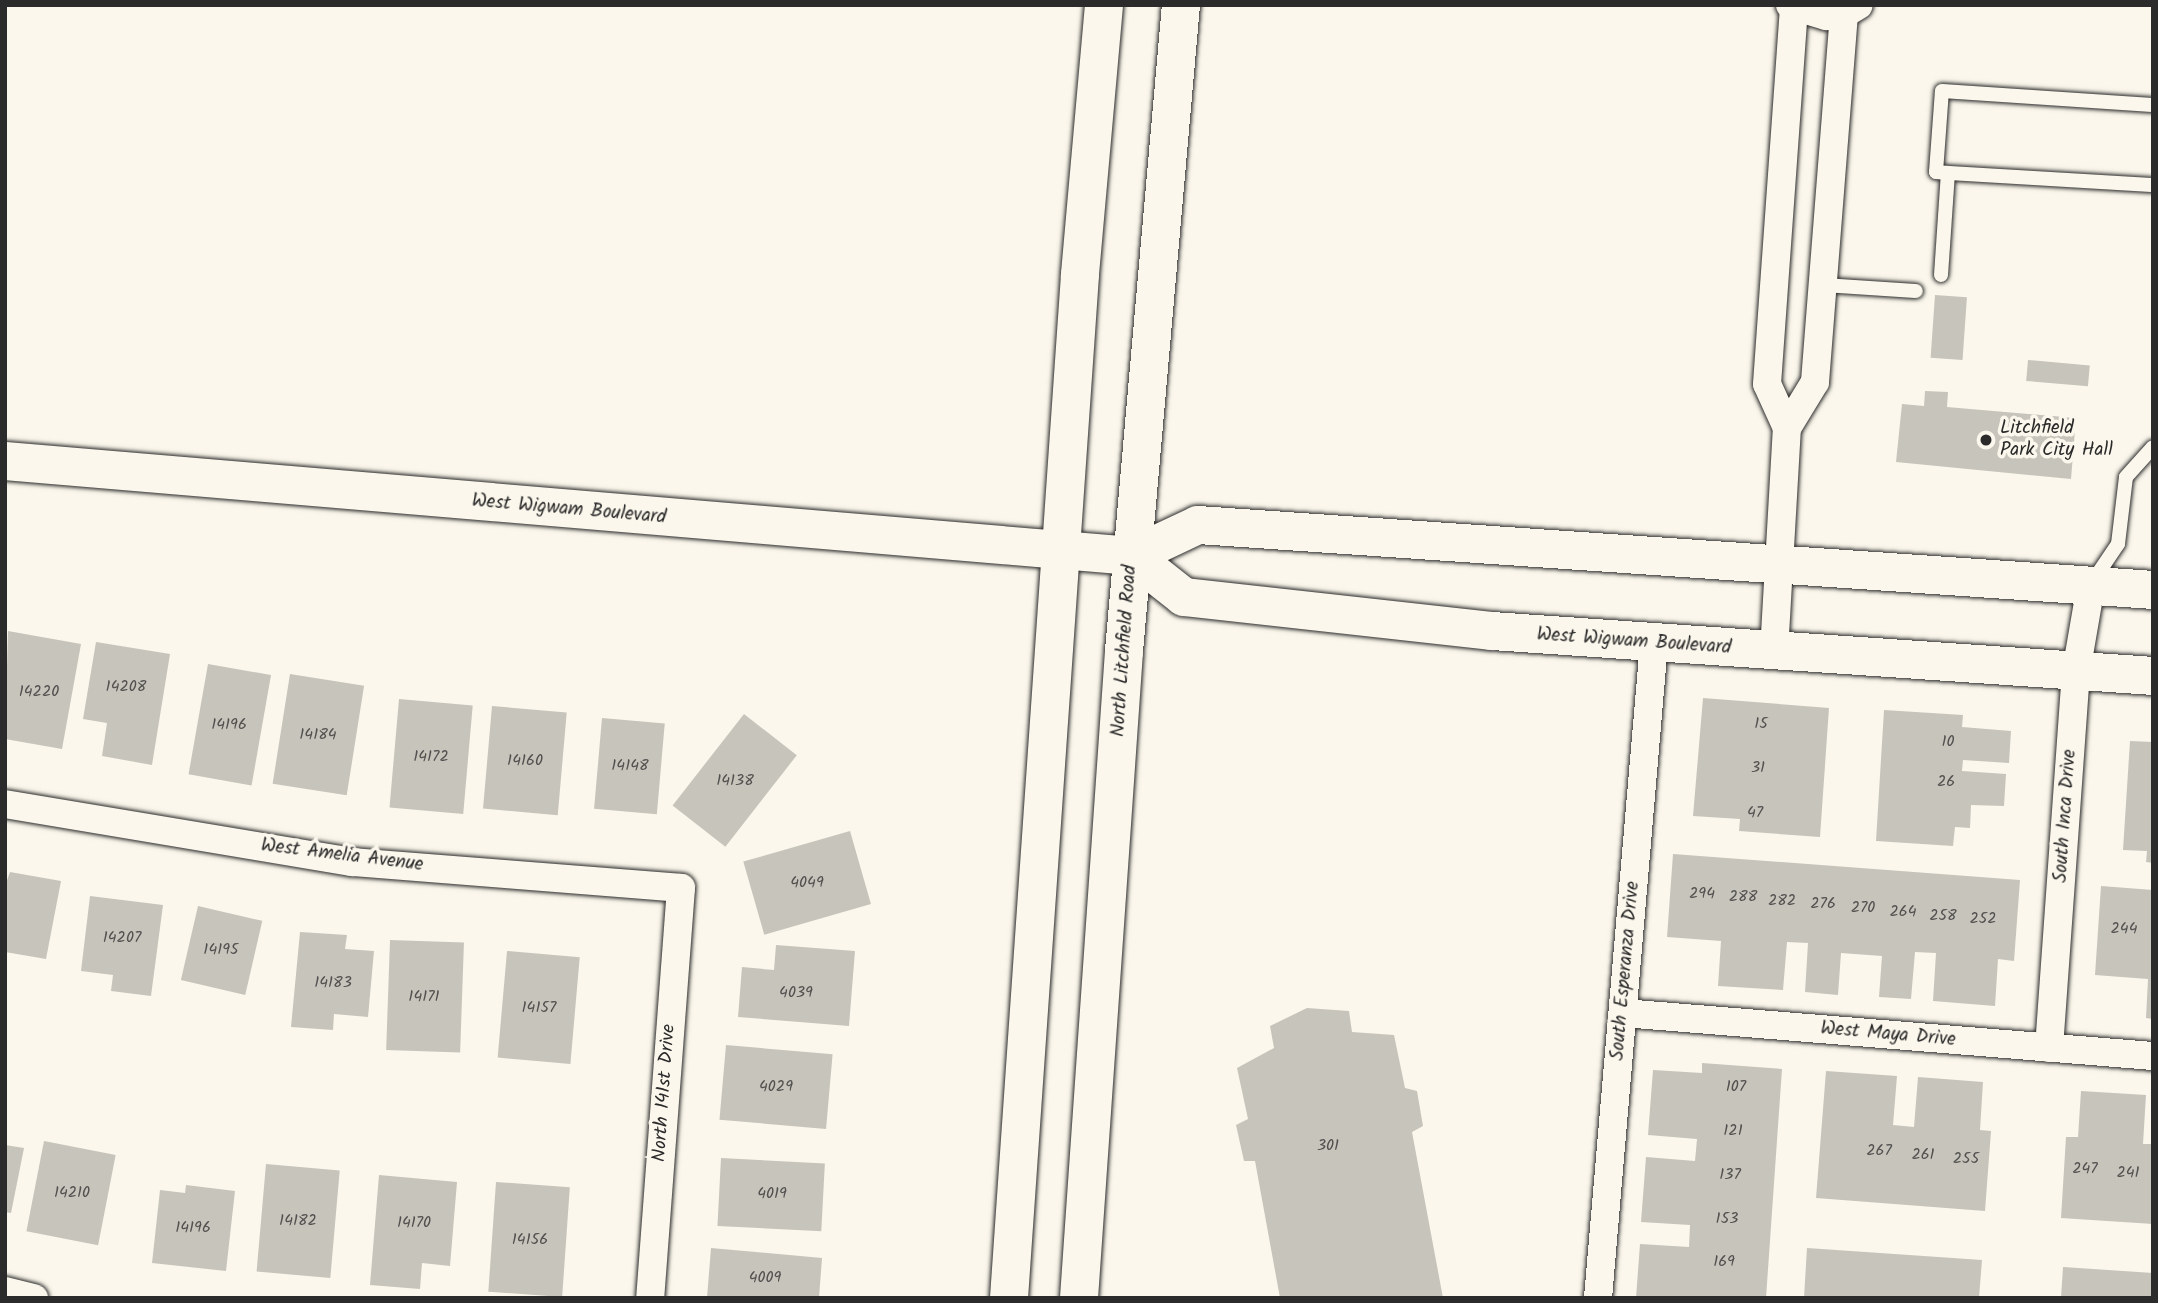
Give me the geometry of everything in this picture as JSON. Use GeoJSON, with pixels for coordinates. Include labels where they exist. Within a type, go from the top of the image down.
{"type":"FeatureCollection","features":[{"type":"Feature","properties":{"kind":"street"},"geometry":{"type":"LineString","coordinates":[[1009,1298],[1059,551],[1104,5]]}},
{"type":"Feature","properties":{"kind":"street","name":"North Litchfield Road"},"geometry":{"type":"LineString","coordinates":[[1079,1298],[1132,556],[1181,5]]}},
{"type":"Feature","properties":{"kind":"street"},"geometry":{"type":"LineString","coordinates":[[1774,652],[1787,428],[1767,384],[1792,7],[1826,16],[1852,10],[1815,382],[1787,428]]}},
{"type":"Feature","properties":{"kind":"street","name":"West Wigwam Boulevard"},"geometry":{"type":"LineString","coordinates":[[5,460],[1132,556],[1198,525],[2153,590]]}},
{"type":"Feature","properties":{"kind":"street","name":"West Wigwam Boulevard"},"geometry":{"type":"LineString","coordinates":[[1132,556],[1184,597],[1458,628],[1654,644],[2153,676]]}},
{"type":"Feature","properties":{"kind":"street","name":"South Inca Drive"},"geometry":{"type":"LineString","coordinates":[[2049,1048],[2076,672],[2091,585]]}},
{"type":"Feature","properties":{"kind":"street","name":"South Esperanza Drive"},"geometry":{"type":"LineString","coordinates":[[1598,1298],[1654,644]]}},
{"type":"Feature","properties":{"kind":"street","name":"West Amelia Avenue"},"geometry":{"type":"LineString","coordinates":[[5,804],[352,862],[681,888]]}},
{"type":"Feature","properties":{"kind":"street","name":"North 141st Drive"},"geometry":{"type":"LineString","coordinates":[[650,1298],[681,888]]}},
{"type":"Feature","properties":{"kind":"street","name":"West Maya Drive"},"geometry":{"type":"LineString","coordinates":[[1623,1013],[2153,1056]]}},
{"type":"Feature","properties":{"kind":"street"},"geometry":{"type":"LineString","coordinates":[[5,1291],[34,1298]]}},
{"type":"Feature","properties":{"kind":"lane"},"geometry":{"type":"LineString","coordinates":[[2153,105],[1942,91],[1936,172],[2153,185]]}},
{"type":"Feature","properties":{"kind":"lane"},"geometry":{"type":"LineString","coordinates":[[1941,275],[1948,173]]}},
{"type":"Feature","properties":{"kind":"lane"},"geometry":{"type":"LineString","coordinates":[[1823,285],[1916,291]]}},
{"type":"Feature","properties":{"kind":"lane"},"geometry":{"type":"LineString","coordinates":[[2091,585],[2118,544],[2126,477],[2153,447]]}},
{"type":"Feature","properties":{"kind":"building"},"geometry":{"type":"Polygon","coordinates":[[[1935,295],[1967,297],[1963,360],[1931,358],[1935,295]]]}},
{"type":"Feature","properties":{"kind":"building"},"geometry":{"type":"Polygon","coordinates":[[[2028,360],[2090,365],[2088,386],[2026,381],[2028,360]]]}},
{"type":"Feature","properties":{"kind":"building","name":"Litchfield Park City Hall"},"geometry":{"type":"Polygon","coordinates":[[[1925,391],[1948,392],[1947,407],[2076,418],[2071,479],[1896,462],[1902,404],[1924,406],[1925,391]]]}},
{"type":"Feature","properties":{"kind":"building"},"geometry":{"type":"Polygon","coordinates":[[[8,631],[81,644],[62,749],[5,739],[8,631]]]}},
{"type":"Feature","properties":{"kind":"building"},"geometry":{"type":"Polygon","coordinates":[[[96,642],[170,654],[152,765],[102,756],[107,723],[83,719],[96,642]]]}},
{"type":"Feature","properties":{"kind":"building"},"geometry":{"type":"Polygon","coordinates":[[[208,664],[271,675],[252,785],[189,774],[208,664]]]}},
{"type":"Feature","properties":{"kind":"building"},"geometry":{"type":"Polygon","coordinates":[[[290,674],[364,686],[347,795],[273,784],[290,674]]]}},
{"type":"Feature","properties":{"kind":"building"},"geometry":{"type":"Polygon","coordinates":[[[1703,698],[1829,708],[1820,837],[1739,831],[1740,819],[1693,816],[1703,698]]]}},
{"type":"Feature","properties":{"kind":"building"},"geometry":{"type":"Polygon","coordinates":[[[399,699],[473,705],[463,814],[390,808],[399,699]]]}},
{"type":"Feature","properties":{"kind":"building"},"geometry":{"type":"Polygon","coordinates":[[[492,706],[567,713],[558,815],[483,809],[492,706]]]}},
{"type":"Feature","properties":{"kind":"building"},"geometry":{"type":"Polygon","coordinates":[[[1884,710],[1963,715],[1962,727],[2011,731],[2009,763],[1963,760],[1962,771],[2006,774],[2004,806],[1971,805],[1970,828],[1955,827],[1953,846],[1876,841],[1884,710]]]}},
{"type":"Feature","properties":{"kind":"building"},"geometry":{"type":"Polygon","coordinates":[[[744,714],[797,755],[725,847],[673,805],[744,714]]]}},
{"type":"Feature","properties":{"kind":"building"},"geometry":{"type":"Polygon","coordinates":[[[602,718],[665,723],[657,814],[594,809],[602,718]]]}},
{"type":"Feature","properties":{"kind":"building"},"geometry":{"type":"Polygon","coordinates":[[[2130,741],[2153,742],[2153,863],[2146,862],[2147,851],[2123,850],[2130,741]]]}},
{"type":"Feature","properties":{"kind":"building"},"geometry":{"type":"Polygon","coordinates":[[[850,831],[871,904],[764,935],[743,862],[850,831]]]}},
{"type":"Feature","properties":{"kind":"building"},"geometry":{"type":"Polygon","coordinates":[[[1673,854],[2020,880],[2014,961],[1998,959],[1995,1006],[1933,1001],[1936,953],[1915,952],[1911,999],[1879,997],[1882,956],[1841,953],[1838,995],[1805,992],[1808,943],[1787,942],[1783,990],[1718,986],[1721,941],[1667,937],[1673,854]]]}},
{"type":"Feature","properties":{"kind":"building"},"geometry":{"type":"Polygon","coordinates":[[[10,872],[61,881],[46,959],[5,952],[5,886],[10,872]]]}},
{"type":"Feature","properties":{"kind":"building"},"geometry":{"type":"Polygon","coordinates":[[[2101,886],[2153,890],[2153,1019],[2146,1018],[2148,979],[2095,975],[2101,886]]]}},
{"type":"Feature","properties":{"kind":"building"},"geometry":{"type":"Polygon","coordinates":[[[90,896],[163,905],[151,996],[111,991],[113,975],[81,971],[90,896]]]}},
{"type":"Feature","properties":{"kind":"building"},"geometry":{"type":"Polygon","coordinates":[[[198,906],[262,921],[245,995],[181,980],[198,906]]]}},
{"type":"Feature","properties":{"kind":"building"},"geometry":{"type":"Polygon","coordinates":[[[300,932],[347,935],[345,949],[374,951],[368,1017],[334,1014],[333,1030],[291,1027],[300,932]]]}},
{"type":"Feature","properties":{"kind":"building"},"geometry":{"type":"Polygon","coordinates":[[[390,940],[464,943],[460,1053],[386,1050],[390,940]]]}},
{"type":"Feature","properties":{"kind":"building"},"geometry":{"type":"Polygon","coordinates":[[[776,945],[855,951],[849,1026],[738,1017],[742,967],[774,970],[776,945]]]}},
{"type":"Feature","properties":{"kind":"building"},"geometry":{"type":"Polygon","coordinates":[[[507,951],[580,957],[570,1064],[498,1058],[507,951]]]}},
{"type":"Feature","properties":{"kind":"building"},"geometry":{"type":"Polygon","coordinates":[[[1307,1008],[1349,1011],[1352,1032],[1394,1035],[1405,1088],[1417,1091],[1423,1126],[1412,1132],[1443,1298],[1280,1298],[1255,1161],[1244,1161],[1236,1125],[1248,1119],[1237,1068],[1274,1048],[1270,1026],[1307,1008]]]}},
{"type":"Feature","properties":{"kind":"building"},"geometry":{"type":"Polygon","coordinates":[[[726,1045],[833,1054],[826,1129],[719,1120],[726,1045]]]}},
{"type":"Feature","properties":{"kind":"building"},"geometry":{"type":"Polygon","coordinates":[[[1702,1063],[1782,1069],[1766,1298],[1636,1298],[1640,1244],[1689,1247],[1690,1225],[1641,1222],[1646,1157],[1695,1161],[1697,1139],[1648,1135],[1653,1070],[1702,1073],[1702,1063]]]}},
{"type":"Feature","properties":{"kind":"building"},"geometry":{"type":"Polygon","coordinates":[[[1826,1071],[1897,1076],[1893,1125],[1914,1127],[1918,1077],[1983,1082],[1980,1130],[1991,1131],[1985,1211],[1816,1198],[1826,1071]]]}},
{"type":"Feature","properties":{"kind":"building"},"geometry":{"type":"Polygon","coordinates":[[[2081,1091],[2146,1095],[2143,1144],[2153,1144],[2153,1224],[2061,1218],[2066,1137],[2078,1137],[2081,1091]]]}},
{"type":"Feature","properties":{"kind":"building"},"geometry":{"type":"Polygon","coordinates":[[[44,1141],[116,1155],[98,1245],[26,1231],[44,1141]]]}},
{"type":"Feature","properties":{"kind":"building"},"geometry":{"type":"Polygon","coordinates":[[[5,1145],[24,1148],[11,1213],[5,1212],[5,1145]]]}},
{"type":"Feature","properties":{"kind":"building"},"geometry":{"type":"Polygon","coordinates":[[[721,1158],[825,1163],[821,1231],[717,1226],[721,1158]]]}},
{"type":"Feature","properties":{"kind":"building"},"geometry":{"type":"Polygon","coordinates":[[[266,1164],[340,1170],[330,1278],[257,1272],[266,1164]]]}},
{"type":"Feature","properties":{"kind":"building"},"geometry":{"type":"Polygon","coordinates":[[[379,1175],[457,1182],[450,1266],[422,1263],[420,1289],[370,1285],[379,1175]]]}},
{"type":"Feature","properties":{"kind":"building"},"geometry":{"type":"Polygon","coordinates":[[[496,1182],[570,1187],[562,1297],[488,1292],[496,1182]]]}},
{"type":"Feature","properties":{"kind":"building"},"geometry":{"type":"Polygon","coordinates":[[[186,1185],[235,1191],[226,1271],[152,1263],[160,1190],[185,1193],[186,1185]]]}},
{"type":"Feature","properties":{"kind":"building"},"geometry":{"type":"Polygon","coordinates":[[[711,1248],[822,1258],[819,1298],[707,1298],[711,1248]]]}},
{"type":"Feature","properties":{"kind":"building"},"geometry":{"type":"Polygon","coordinates":[[[1807,1248],[1982,1260],[1979,1298],[1804,1298],[1807,1248]]]}},
{"type":"Feature","properties":{"kind":"building"},"geometry":{"type":"Polygon","coordinates":[[[2063,1267],[2153,1273],[2153,1298],[2061,1298],[2063,1267]]]}},
{"type":"Feature","properties":{"kind":"place","name":"Litchfield Park City Hall"},"geometry":{"type":"Point","coordinates":[1986,440]}}]}
